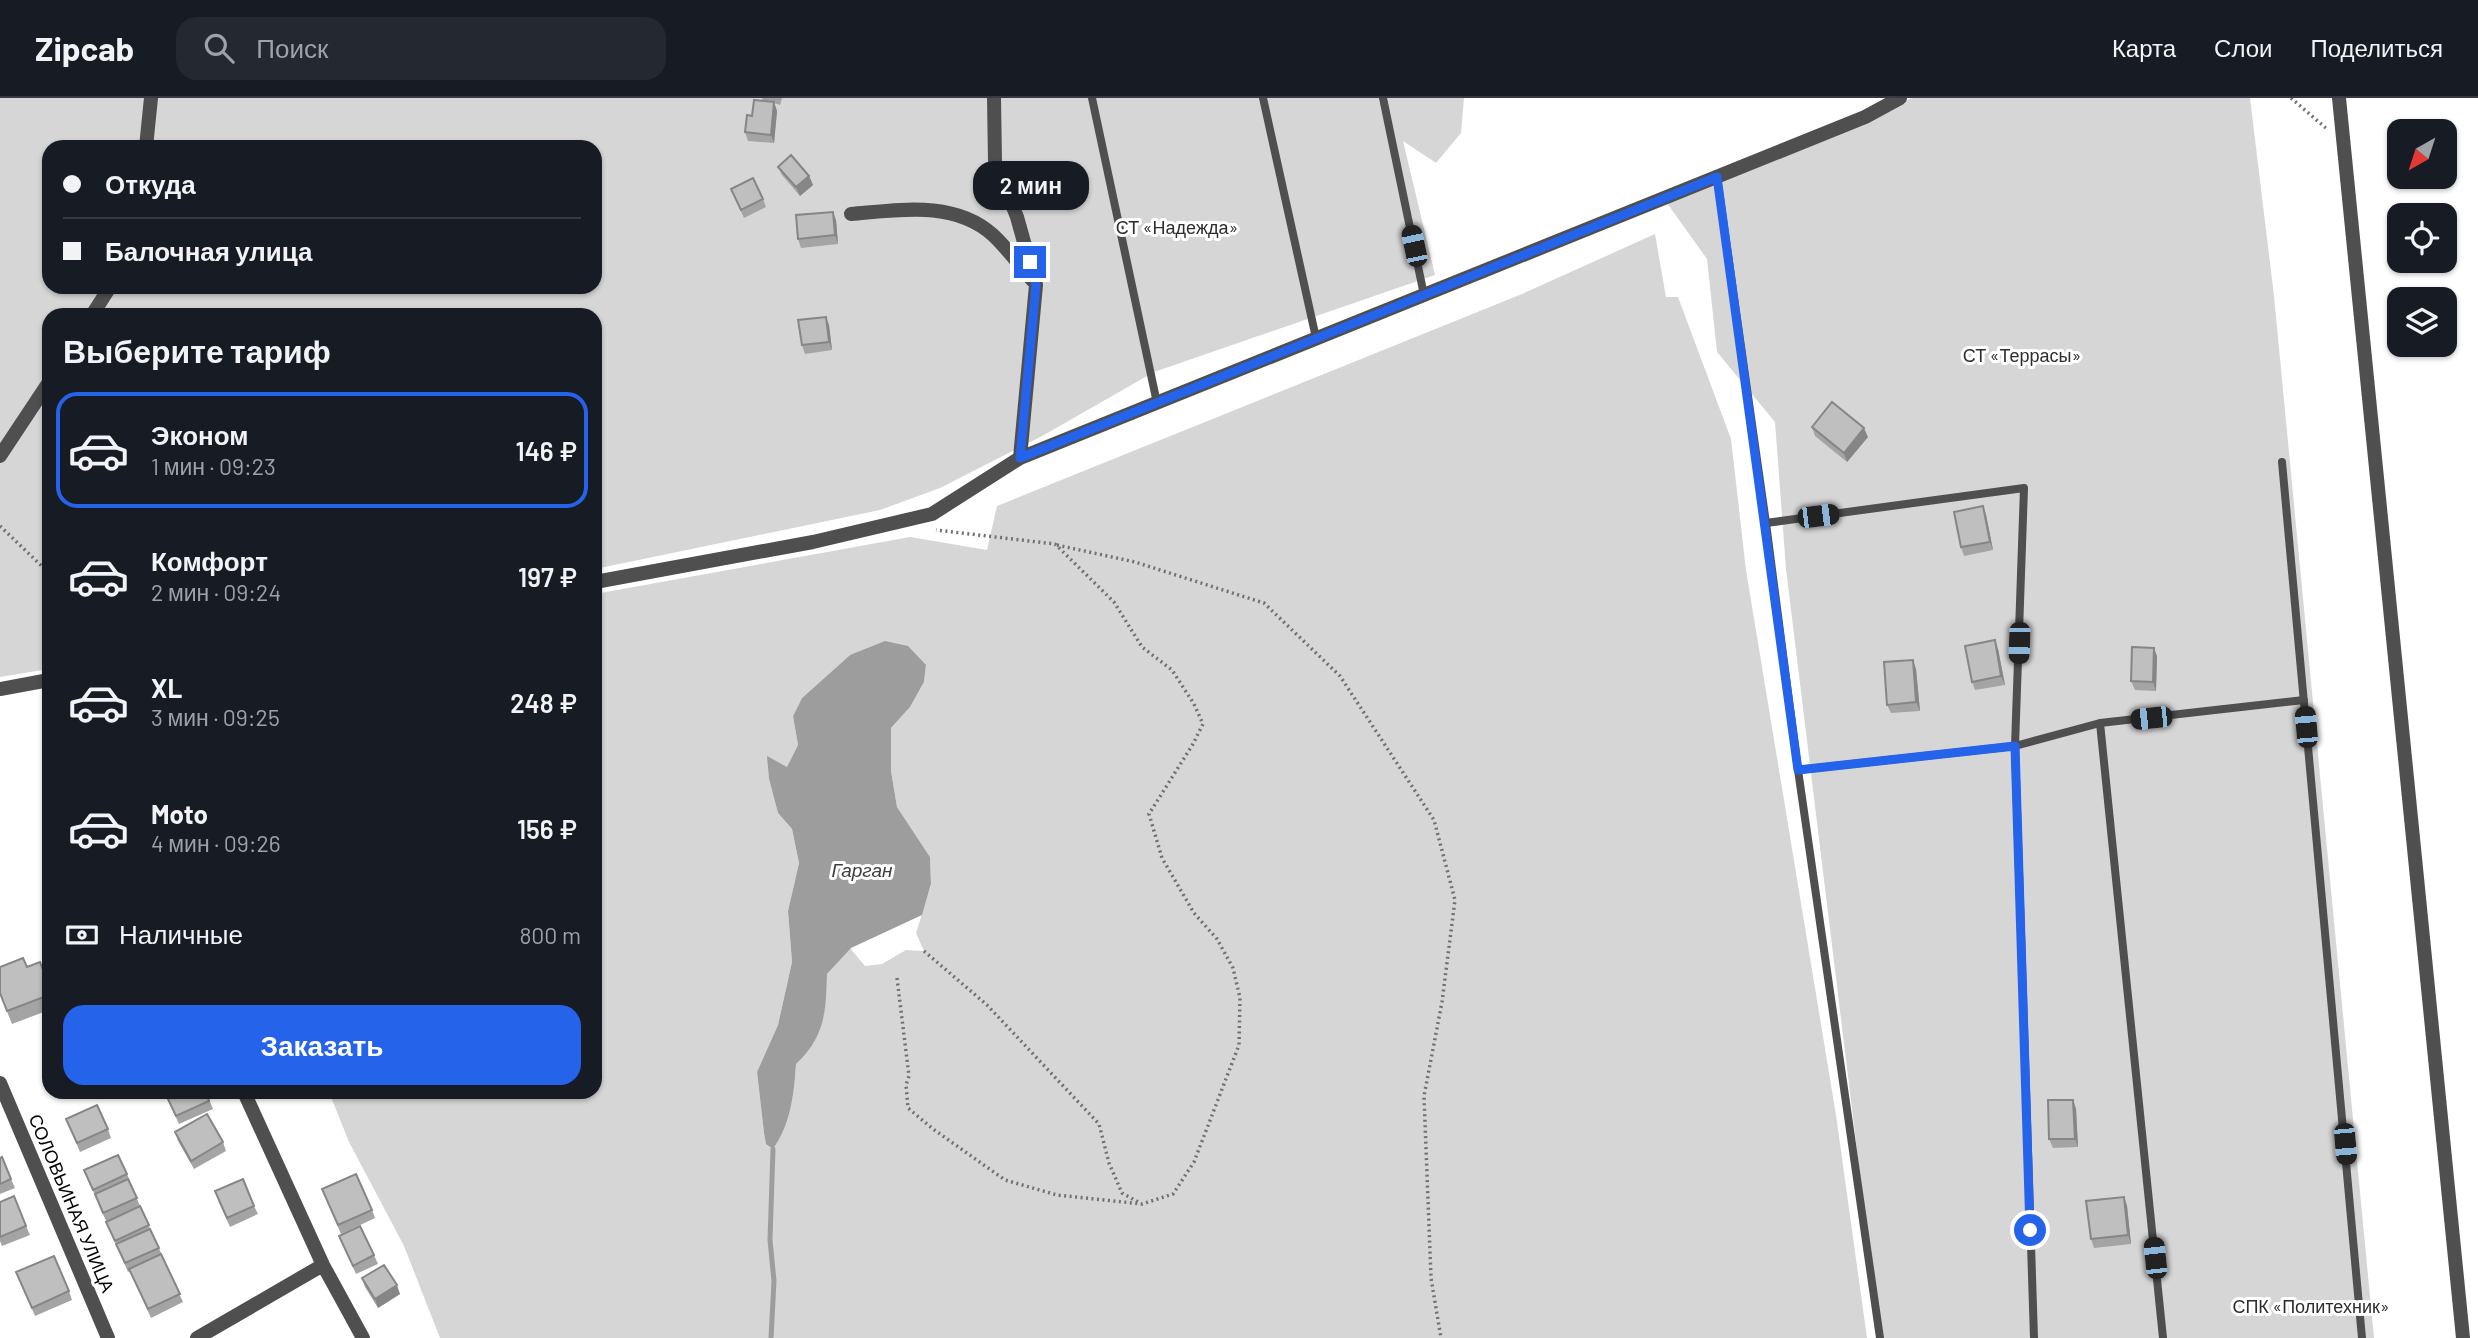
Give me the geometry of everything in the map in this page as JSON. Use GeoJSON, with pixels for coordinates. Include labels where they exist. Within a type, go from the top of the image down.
{"type":"FeatureCollection","features":[{"type":"Feature","properties":{"kind":"street"},"geometry":{"type":"LineString","coordinates":[[147,140],[151,98]]}},
{"type":"Feature","properties":{"kind":"street"},"geometry":{"type":"LineString","coordinates":[[994,98],[995,162],[1017,218],[1036,285],[1020,458]]}},
{"type":"Feature","properties":{"kind":"street"},"geometry":{"type":"LineString","coordinates":[[602,581],[813,542],[932,514],[1020,458],[1865,117],[1900,98]]}},
{"type":"Feature","properties":{"kind":"street"},"geometry":{"type":"LineString","coordinates":[[2339,98],[2463,1338]]}},
{"type":"Feature","properties":{"kind":"street"},"geometry":{"type":"LineString","coordinates":[[851,214],[927,208],[962,216],[992,234],[1036,285]]}},
{"type":"Feature","properties":{"kind":"street"},"geometry":{"type":"LineString","coordinates":[[0,456],[42,393]]}},
{"type":"Feature","properties":{"kind":"street"},"geometry":{"type":"LineString","coordinates":[[0,689],[42,681]]}},
{"type":"Feature","properties":{"kind":"street","name":"СОЛОВЬИНАЯ УЛИЦА"},"geometry":{"type":"LineString","coordinates":[[0,1083],[108,1338]]}},
{"type":"Feature","properties":{"kind":"street"},"geometry":{"type":"LineString","coordinates":[[247,1099],[323,1265],[363,1338]]}},
{"type":"Feature","properties":{"kind":"street"},"geometry":{"type":"LineString","coordinates":[[197,1338],[323,1265]]}},
{"type":"Feature","properties":{"kind":"lane"},"geometry":{"type":"LineString","coordinates":[[1092,98],[1157,402]]}},
{"type":"Feature","properties":{"kind":"lane"},"geometry":{"type":"LineString","coordinates":[[1263,98],[1316,338]]}},
{"type":"Feature","properties":{"kind":"lane"},"geometry":{"type":"LineString","coordinates":[[1383,98],[1424,295]]}},
{"type":"Feature","properties":{"kind":"lane"},"geometry":{"type":"LineString","coordinates":[[1717,177],[1798,770],[1880,1338]]}},
{"type":"Feature","properties":{"kind":"lane"},"geometry":{"type":"LineString","coordinates":[[2282,462],[2362,1338]]}},
{"type":"Feature","properties":{"kind":"lane"},"geometry":{"type":"LineString","coordinates":[[1766,523],[2024,488],[2015,746],[2034,1338]]}},
{"type":"Feature","properties":{"kind":"lane"},"geometry":{"type":"LineString","coordinates":[[1798,770],[2015,746],[2100,723],[2304,700]]}},
{"type":"Feature","properties":{"kind":"lane"},"geometry":{"type":"LineString","coordinates":[[2100,723],[2163,1338]]}},
{"type":"Feature","properties":{"kind":"path"},"geometry":{"type":"LineString","coordinates":[[2291,98],[2344,144]]}},
{"type":"Feature","properties":{"kind":"path"},"geometry":{"type":"LineString","coordinates":[[0,526],[42,566]]}},
{"type":"Feature","properties":{"kind":"path"},"geometry":{"type":"LineString","coordinates":[[936,530],[1055,544],[1135,562],[1264,603],[1340,676],[1434,820],[1455,900],[1442,1002],[1424,1096],[1431,1278],[1441,1338]]}},
{"type":"Feature","properties":{"kind":"path"},"geometry":{"type":"LineString","coordinates":[[897,978],[909,1076],[906,1085],[908,1108],[933,1129],[1006,1180],[1057,1195],[1142,1204],[1173,1194],[1194,1162],[1239,1045],[1240,998],[1233,968],[1217,939],[1194,913],[1162,858],[1149,814],[1203,724],[1194,704],[1172,670],[1142,647],[1114,602],[1055,544]]}},
{"type":"Feature","properties":{"kind":"path"},"geometry":{"type":"LineString","coordinates":[[924,951],[987,1005],[1099,1124],[1109,1163],[1122,1193],[1142,1204]]}},
{"type":"Feature","properties":{"kind":"green space","name":"СТ «Надежда»"},"geometry":{"type":"Polygon","coordinates":[[[0,98],[1464,98],[1461,133],[1436,163],[1403,141],[1435,275],[1154,372],[1044,435],[940,488],[880,510],[602,568],[602,308],[42,308],[42,670],[0,677],[0,98]]]}},
{"type":"Feature","properties":{"kind":"green space","name":"СТ «Террасы»"},"geometry":{"type":"Polygon","coordinates":[[[1912,98],[2250,98],[2274,296],[2374,1338],[1880,1338],[1786,569],[1775,422],[1717,352],[1707,259],[1667,203],[1912,98]]]}},
{"type":"Feature","properties":{"kind":"green space"},"geometry":{"type":"Polygon","coordinates":[[[1655,234],[1666,297],[1678,297],[1731,439],[1746,570],[1836,1115],[1867,1338],[440,1338],[404,1246],[349,1142],[332,1099],[602,1099],[602,593],[910,537],[987,550],[997,506],[1522,294],[1655,234]],[[850,655],[802,698],[793,716],[798,745],[787,768],[768,757],[769,779],[778,813],[792,829],[799,863],[788,911],[792,962],[778,1025],[757,1072],[766,1143],[773,1149],[788,1119],[796,1064],[813,1044],[822,1023],[827,974],[850,948],[865,966],[882,964],[906,950],[924,951],[916,933],[931,885],[930,857],[897,807],[891,771],[891,728],[910,707],[924,682],[926,665],[850,655]]]}},
{"type":"Feature","properties":{"kind":"water","name":"Гарган"},"geometry":{"type":"Polygon","coordinates":[[[885,641],[908,646],[926,665],[924,682],[910,707],[891,728],[891,771],[897,807],[930,857],[931,884],[922,915],[851,948],[827,974],[822,1023],[813,1044],[796,1064],[788,1119],[773,1149],[766,1144],[757,1072],[778,1025],[792,962],[788,911],[799,863],[792,829],[778,813],[769,779],[767,756],[787,767],[798,745],[793,716],[802,698],[850,655],[885,641]]]}},
{"type":"Feature","properties":{"kind":"building"},"geometry":{"type":"Polygon","coordinates":[[[754,100],[774,102],[771,135],[745,132],[747,115],[752,116],[754,100]]]}},
{"type":"Feature","properties":{"kind":"building"},"geometry":{"type":"Polygon","coordinates":[[[791,155],[809,176],[796,187],[778,167],[791,155]]]}},
{"type":"Feature","properties":{"kind":"building"},"geometry":{"type":"Polygon","coordinates":[[[753,178],[763,199],[741,210],[731,189],[753,178]]]}},
{"type":"Feature","properties":{"kind":"building"},"geometry":{"type":"Polygon","coordinates":[[[833,212],[835,235],[798,239],[796,215],[833,212]]]}},
{"type":"Feature","properties":{"kind":"building"},"geometry":{"type":"Polygon","coordinates":[[[826,317],[829,342],[802,345],[798,320],[826,317]]]}},
{"type":"Feature","properties":{"kind":"building"},"geometry":{"type":"Polygon","coordinates":[[[1832,402],[1864,428],[1844,453],[1812,427],[1832,402]]]}},
{"type":"Feature","properties":{"kind":"building"},"geometry":{"type":"Polygon","coordinates":[[[1983,506],[1990,542],[1961,547],[1954,512],[1983,506]]]}},
{"type":"Feature","properties":{"kind":"building"},"geometry":{"type":"Polygon","coordinates":[[[1995,640],[2001,676],[1972,682],[1965,646],[1995,640]]]}},
{"type":"Feature","properties":{"kind":"building"},"geometry":{"type":"Polygon","coordinates":[[[2132,647],[2154,648],[2153,682],[2131,681],[2132,647]]]}},
{"type":"Feature","properties":{"kind":"building"},"geometry":{"type":"Polygon","coordinates":[[[1913,660],[1916,702],[1887,705],[1884,662],[1913,660]]]}},
{"type":"Feature","properties":{"kind":"building"},"geometry":{"type":"Polygon","coordinates":[[[23,958],[27,967],[40,962],[42,998],[7,1011],[0,993],[0,967],[23,958]]]}},
{"type":"Feature","properties":{"kind":"building"},"geometry":{"type":"Polygon","coordinates":[[[168,1099],[208,1099],[209,1101],[176,1116],[168,1099]]]}},
{"type":"Feature","properties":{"kind":"building"},"geometry":{"type":"Polygon","coordinates":[[[2048,1100],[2073,1100],[2075,1139],[2049,1139],[2048,1100]]]}},
{"type":"Feature","properties":{"kind":"building"},"geometry":{"type":"Polygon","coordinates":[[[97,1105],[108,1129],[77,1143],[66,1119],[97,1105]]]}},
{"type":"Feature","properties":{"kind":"building"},"geometry":{"type":"Polygon","coordinates":[[[207,1114],[223,1142],[191,1161],[175,1132],[207,1114]]]}},
{"type":"Feature","properties":{"kind":"building"},"geometry":{"type":"Polygon","coordinates":[[[118,1155],[127,1174],[93,1190],[84,1170],[118,1155]]]}},
{"type":"Feature","properties":{"kind":"building"},"geometry":{"type":"Polygon","coordinates":[[[2,1157],[11,1179],[0,1184],[0,1158],[2,1157]]]}},
{"type":"Feature","properties":{"kind":"building"},"geometry":{"type":"Polygon","coordinates":[[[356,1174],[372,1210],[338,1225],[322,1189],[356,1174]]]}},
{"type":"Feature","properties":{"kind":"building"},"geometry":{"type":"Polygon","coordinates":[[[128,1179],[137,1198],[103,1213],[95,1194],[128,1179]]]}},
{"type":"Feature","properties":{"kind":"building"},"geometry":{"type":"Polygon","coordinates":[[[243,1179],[254,1206],[227,1218],[215,1191],[243,1179]]]}},
{"type":"Feature","properties":{"kind":"building"},"geometry":{"type":"Polygon","coordinates":[[[14,1196],[26,1226],[0,1237],[0,1202],[14,1196]]]}},
{"type":"Feature","properties":{"kind":"building"},"geometry":{"type":"Polygon","coordinates":[[[2124,1197],[2128,1235],[2091,1239],[2086,1201],[2124,1197]]]}},
{"type":"Feature","properties":{"kind":"building"},"geometry":{"type":"Polygon","coordinates":[[[140,1206],[149,1225],[115,1241],[106,1222],[140,1206]]]}},
{"type":"Feature","properties":{"kind":"building"},"geometry":{"type":"Polygon","coordinates":[[[360,1226],[374,1255],[353,1266],[339,1236],[360,1226]]]}},
{"type":"Feature","properties":{"kind":"building"},"geometry":{"type":"Polygon","coordinates":[[[150,1229],[159,1248],[125,1263],[116,1244],[150,1229]]]}},
{"type":"Feature","properties":{"kind":"building"},"geometry":{"type":"Polygon","coordinates":[[[161,1254],[180,1294],[148,1309],[129,1269],[161,1254]]]}},
{"type":"Feature","properties":{"kind":"building"},"geometry":{"type":"Polygon","coordinates":[[[54,1256],[69,1291],[32,1308],[16,1272],[54,1256]]]}},
{"type":"Feature","properties":{"kind":"building"},"geometry":{"type":"Polygon","coordinates":[[[384,1265],[397,1285],[375,1299],[362,1278],[384,1265]]]}},
{"type":"Feature","properties":{"kind":"waterway"},"geometry":{"type":"LineString","coordinates":[[771,1338],[774,1281],[770,1240],[773,1149]]}},
{"type":"Feature","properties":{"kind":"route"},"geometry":{"type":"LineString","coordinates":[[1030,262],[1036,285],[1020,458],[1717,177],[1798,770],[2015,746],[2030,1230]]}},
{"type":"Feature","properties":{"kind":"park label","name":"СПК «Политехник»"},"geometry":{"type":"Point","coordinates":[2311,1306]}}]}
